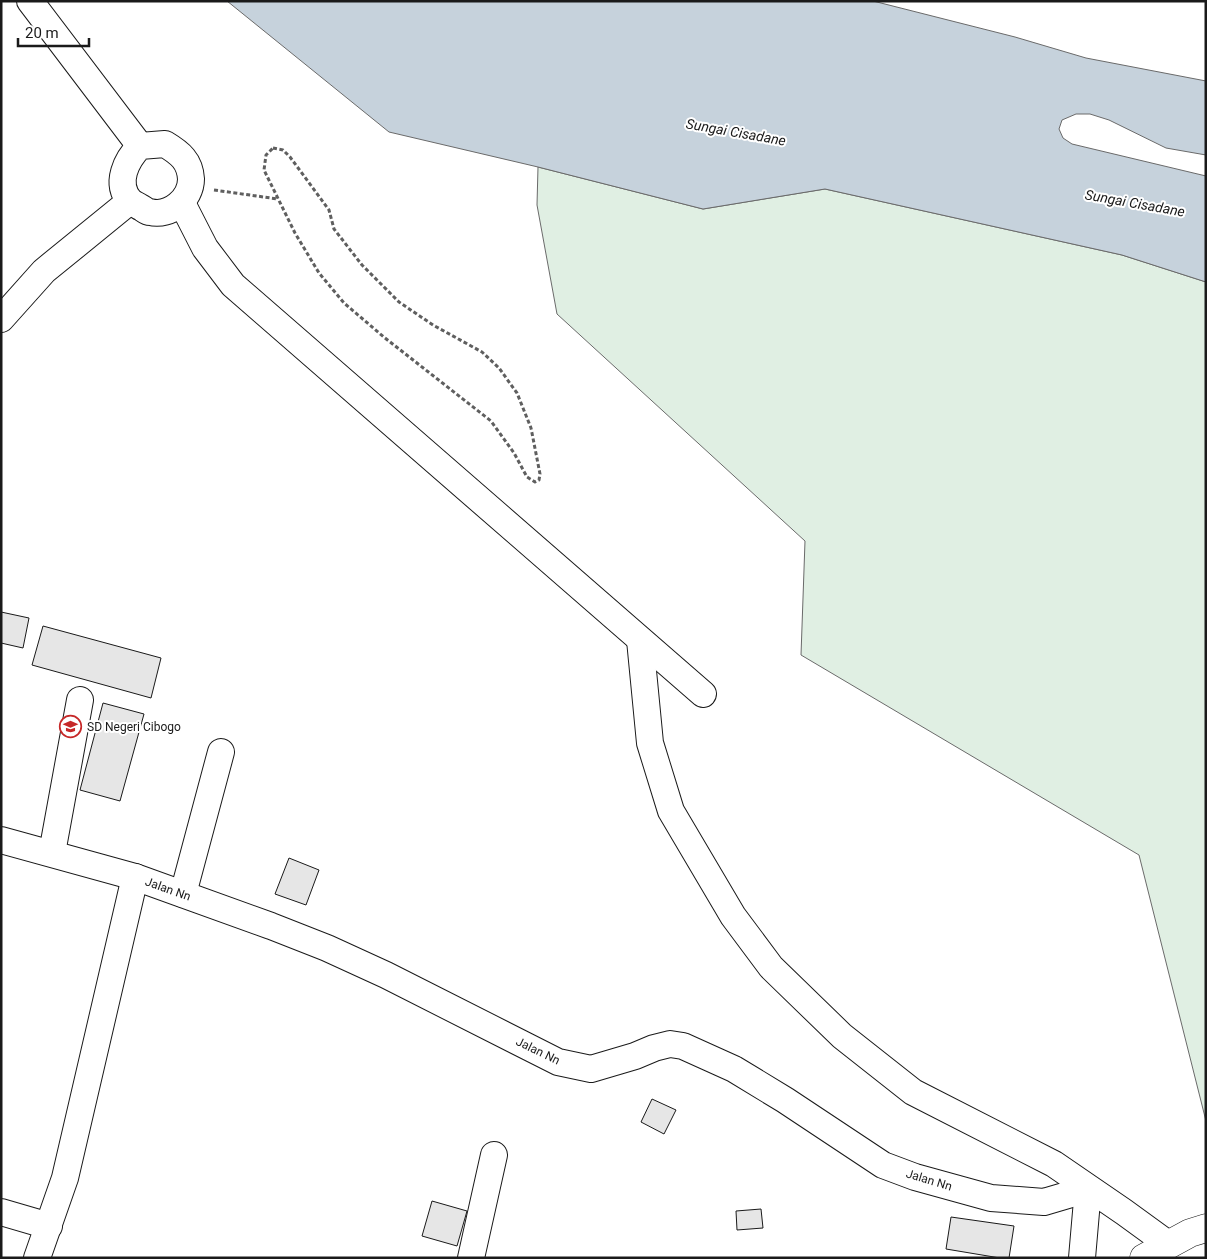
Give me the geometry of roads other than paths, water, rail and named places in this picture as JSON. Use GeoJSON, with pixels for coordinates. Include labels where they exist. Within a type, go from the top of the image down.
{"type":"FeatureCollection","features":[{"type":"Feature","properties":{"kind":"main road"},"geometry":{"type":"LineString","coordinates":[[1144,1258],[1190,1233],[1206,1228]]}},
{"type":"Feature","properties":{"kind":"street"},"geometry":{"type":"LineString","coordinates":[[30,1],[140,146]]}},
{"type":"Feature","properties":{"kind":"street"},"geometry":{"type":"LineString","coordinates":[[186,194],[167,212],[149,212],[130,201],[124,188],[124,170],[132,154],[140,146],[166,144],[181,153],[190,168],[186,194],[206,248],[233,286],[703,694]]}},
{"type":"Feature","properties":{"kind":"street"},"geometry":{"type":"LineString","coordinates":[[1,319],[44,271],[130,201]]}},
{"type":"Feature","properties":{"kind":"street"},"geometry":{"type":"LineString","coordinates":[[640,640],[650,744],[671,811],[733,916],[771,967],[842,1036],[913,1092],[1054,1164],[1168,1244]]}},
{"type":"Feature","properties":{"kind":"street"},"geometry":{"type":"LineString","coordinates":[[52,853],[80,700]]}},
{"type":"Feature","properties":{"kind":"street"},"geometry":{"type":"LineString","coordinates":[[183,894],[221,752]]}},
{"type":"Feature","properties":{"kind":"street","name":"Jalan Nn"},"geometry":{"type":"LineString","coordinates":[[1,840],[135,877],[327,948],[395,979],[558,1062],[591,1069],[670,1044],[684,1046],[734,1069],[785,1100],[883,1165],[915,1177],[991,1198],[1044,1202],[1088,1188]]}},
{"type":"Feature","properties":{"kind":"street"},"geometry":{"type":"LineString","coordinates":[[37,1258],[65,1178],[135,877]]}},
{"type":"Feature","properties":{"kind":"street"},"geometry":{"type":"LineString","coordinates":[[471,1258],[494,1156]]}},
{"type":"Feature","properties":{"kind":"street"},"geometry":{"type":"LineString","coordinates":[[1082,1258],[1088,1188]]}},
{"type":"Feature","properties":{"kind":"street"},"geometry":{"type":"LineString","coordinates":[[1,1212],[49,1226]]}},
{"type":"Feature","properties":{"kind":"water","name":"Sungai Cisadane"},"geometry":{"type":"Polygon","coordinates":[[[227,1],[873,1],[1015,37],[1086,58],[1206,81],[1206,155],[1166,148],[1109,120],[1090,114],[1076,114],[1062,120],[1059,129],[1063,138],[1072,144],[1206,176],[1206,282],[1122,255],[825,189],[703,209],[389,132],[227,1]]]}},
{"type":"Feature","properties":{"kind":"place","name":"SD Negeri Cibogo"},"geometry":{"type":"Point","coordinates":[71,727]}}]}
